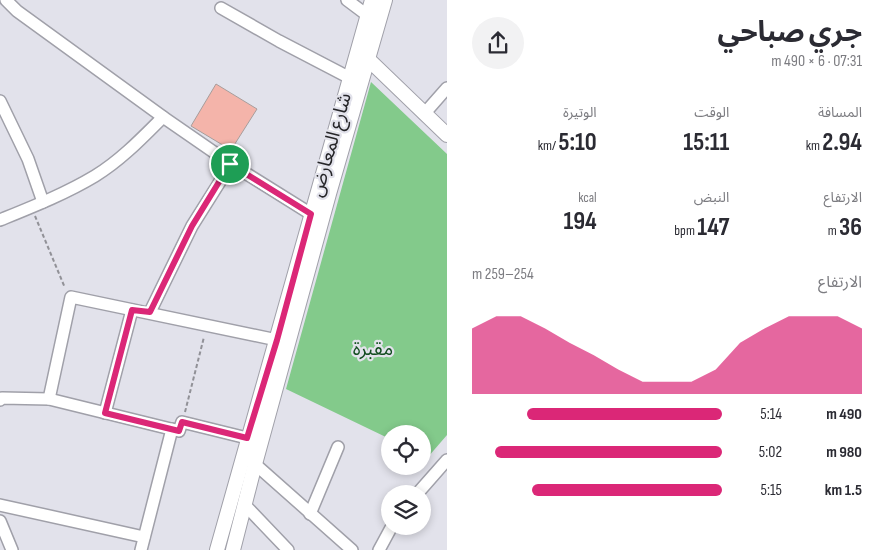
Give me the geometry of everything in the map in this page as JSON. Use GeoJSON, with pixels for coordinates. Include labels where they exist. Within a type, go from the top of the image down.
{"type":"FeatureCollection","features":[{"type":"Feature","properties":{"kind":"street"},"geometry":{"type":"LineString","coordinates":[[6,0],[17,11],[162,117],[230,164],[311,214]]}},
{"type":"Feature","properties":{"kind":"street"},"geometry":{"type":"LineString","coordinates":[[347,0],[367,15]]}},
{"type":"Feature","properties":{"kind":"street","name":"شارع المعارض"},"geometry":{"type":"LineString","coordinates":[[217,550],[247,438],[277,340],[372,0]]}},
{"type":"Feature","properties":{"kind":"street","name":"شارع المعارض"},"geometry":{"type":"LineString","coordinates":[[233,550],[255,464],[385,0]]}},
{"type":"Feature","properties":{"kind":"street"},"geometry":{"type":"LineString","coordinates":[[221,8],[350,78]]}},
{"type":"Feature","properties":{"kind":"street"},"geometry":{"type":"LineString","coordinates":[[368,59],[447,135]]}},
{"type":"Feature","properties":{"kind":"street"},"geometry":{"type":"LineString","coordinates":[[424,114],[447,88]]}},
{"type":"Feature","properties":{"kind":"street"},"geometry":{"type":"LineString","coordinates":[[0,101],[28,159],[43,202]]}},
{"type":"Feature","properties":{"kind":"street"},"geometry":{"type":"LineString","coordinates":[[0,220],[43,202],[96,175],[133,147],[162,117]]}},
{"type":"Feature","properties":{"kind":"street"},"geometry":{"type":"LineString","coordinates":[[150,312],[192,226],[230,164]]}},
{"type":"Feature","properties":{"kind":"street"},"geometry":{"type":"LineString","coordinates":[[49,399],[71,297],[277,340]]}},
{"type":"Feature","properties":{"kind":"street"},"geometry":{"type":"LineString","coordinates":[[105,413],[132,310]]}},
{"type":"Feature","properties":{"kind":"street"},"geometry":{"type":"LineString","coordinates":[[1,397],[49,399],[179,431],[182,422],[247,438]]}},
{"type":"Feature","properties":{"kind":"street"},"geometry":{"type":"LineString","coordinates":[[141,550],[172,428]]}},
{"type":"Feature","properties":{"kind":"street"},"geometry":{"type":"LineString","coordinates":[[310,514],[338,447]]}},
{"type":"Feature","properties":{"kind":"street"},"geometry":{"type":"LineString","coordinates":[[425,485],[447,460]]}},
{"type":"Feature","properties":{"kind":"street"},"geometry":{"type":"LineString","coordinates":[[255,464],[352,550]]}},
{"type":"Feature","properties":{"kind":"street"},"geometry":{"type":"LineString","coordinates":[[0,505],[144,537]]}},
{"type":"Feature","properties":{"kind":"street"},"geometry":{"type":"LineString","coordinates":[[245,505],[288,550]]}},
{"type":"Feature","properties":{"kind":"street"},"geometry":{"type":"LineString","coordinates":[[226,518],[240,524]]}},
{"type":"Feature","properties":{"kind":"street"},"geometry":{"type":"LineString","coordinates":[[0,520],[12,550]]}},
{"type":"Feature","properties":{"kind":"street"},"geometry":{"type":"LineString","coordinates":[[380,550],[388,535]]}},
{"type":"Feature","properties":{"kind":"path"},"geometry":{"type":"LineString","coordinates":[[31,207],[61,283],[71,297]]}},
{"type":"Feature","properties":{"kind":"path"},"geometry":{"type":"LineString","coordinates":[[182,422],[207,326]]}},
{"type":"Feature","properties":{"kind":"green space","name":"مقبرة"},"geometry":{"type":"Polygon","coordinates":[[[371,82],[447,154],[447,435],[431,454],[431,425],[381,425],[381,435],[286,389],[371,82]]]}},
{"type":"Feature","properties":{"kind":"building"},"geometry":{"type":"Polygon","coordinates":[[[216,84],[257,109],[231,150],[191,126],[216,84]]]}},
{"type":"Feature","properties":{"kind":"route"},"geometry":{"type":"LineString","coordinates":[[230,164],[311,214],[277,340],[247,438],[182,422],[179,431],[105,413],[132,310],[150,312],[192,226],[230,164]]}}]}
